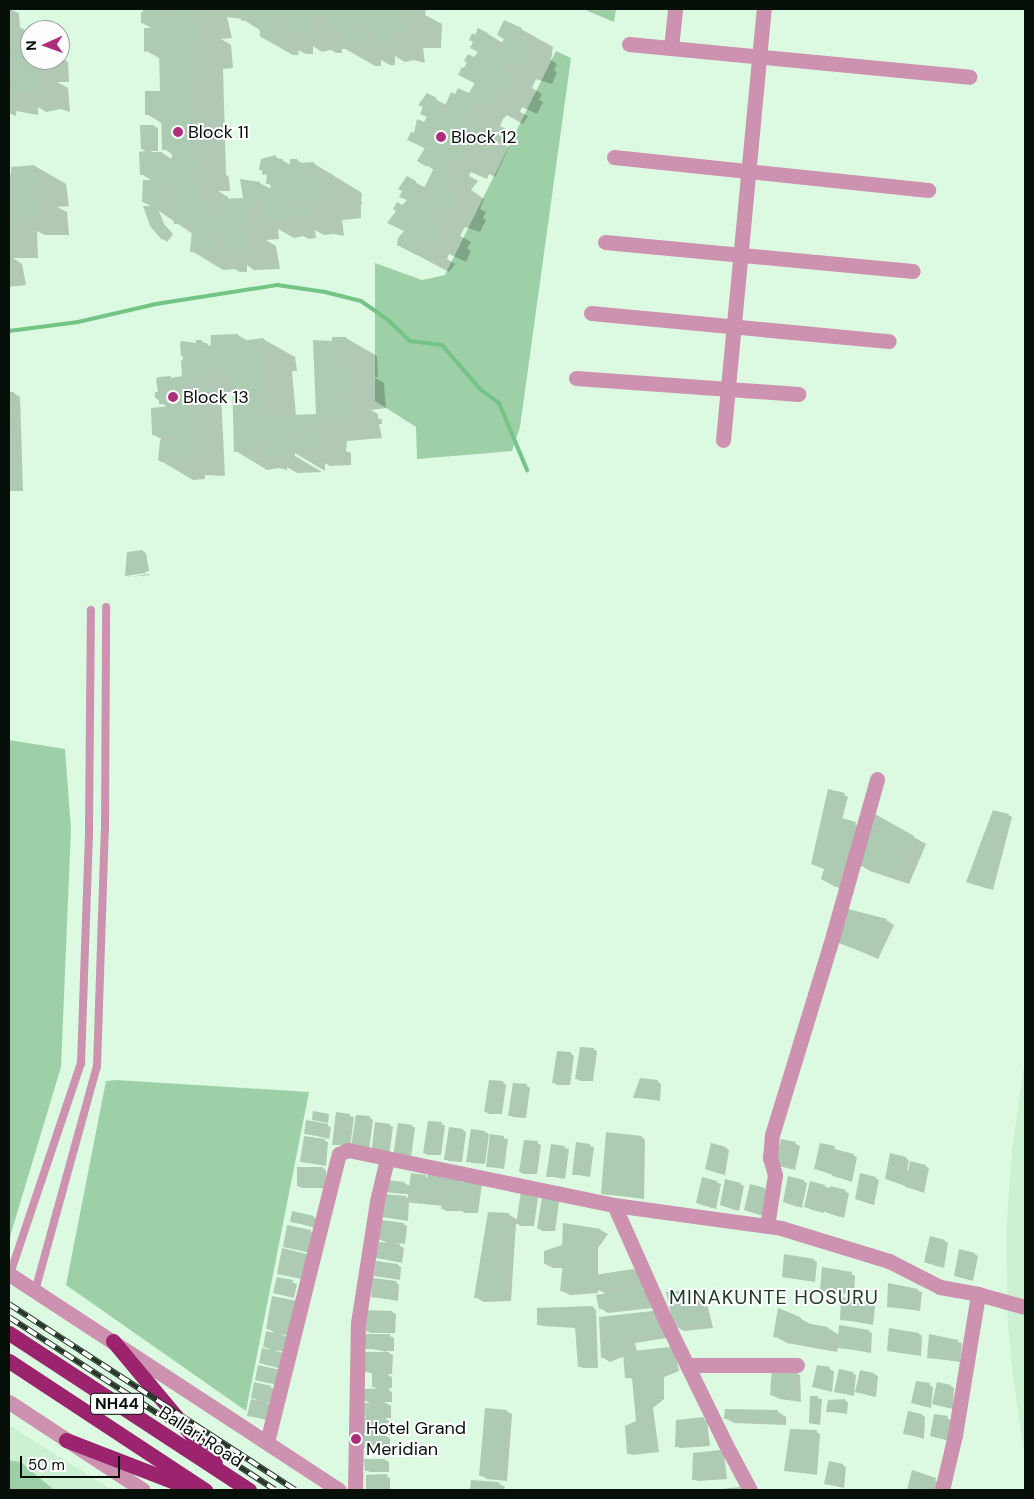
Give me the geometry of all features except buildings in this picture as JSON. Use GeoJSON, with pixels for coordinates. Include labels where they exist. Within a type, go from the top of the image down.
{"type":"FeatureCollection","features":[{"type":"Feature","properties":{"kind":"highway","name":"Ballari Road"},"geometry":{"type":"LineString","coordinates":[[9,1333],[249,1490]]}},
{"type":"Feature","properties":{"kind":"highway"},"geometry":{"type":"LineString","coordinates":[[113,1341],[226,1476]]}},
{"type":"Feature","properties":{"kind":"highway","name":"NH44"},"geometry":{"type":"LineString","coordinates":[[9,1361],[205,1490]]}},
{"type":"Feature","properties":{"kind":"highway"},"geometry":{"type":"LineString","coordinates":[[66,1440],[196,1490]]}},
{"type":"Feature","properties":{"kind":"street"},"geometry":{"type":"LineString","coordinates":[[671,48],[675,9]]}},
{"type":"Feature","properties":{"kind":"street"},"geometry":{"type":"LineString","coordinates":[[723,440],[764,9]]}},
{"type":"Feature","properties":{"kind":"street"},"geometry":{"type":"LineString","coordinates":[[629,44],[969,77]]}},
{"type":"Feature","properties":{"kind":"street"},"geometry":{"type":"LineString","coordinates":[[614,156],[928,190]]}},
{"type":"Feature","properties":{"kind":"street"},"geometry":{"type":"LineString","coordinates":[[605,242],[740,257],[913,271]]}},
{"type":"Feature","properties":{"kind":"street"},"geometry":{"type":"LineString","coordinates":[[591,312],[889,341]]}},
{"type":"Feature","properties":{"kind":"street"},"geometry":{"type":"LineString","coordinates":[[576,378],[798,394]]}},
{"type":"Feature","properties":{"kind":"street"},"geometry":{"type":"LineString","coordinates":[[766,1226],[775,1176],[770,1158],[772,1135],[833,935],[877,778]]}},
{"type":"Feature","properties":{"kind":"street"},"geometry":{"type":"LineString","coordinates":[[268,1442],[339,1154],[348,1150],[614,1205],[781,1228],[889,1261],[940,1287],[978,1294],[1025,1307]]}},
{"type":"Feature","properties":{"kind":"street"},"geometry":{"type":"LineString","coordinates":[[356,1490],[358,1323],[377,1201],[387,1159]]}},
{"type":"Feature","properties":{"kind":"street"},"geometry":{"type":"LineString","coordinates":[[614,1205],[687,1365],[750,1490]]}},
{"type":"Feature","properties":{"kind":"street"},"geometry":{"type":"LineString","coordinates":[[9,1274],[339,1490]]}},
{"type":"Feature","properties":{"kind":"street"},"geometry":{"type":"LineString","coordinates":[[942,1490],[956,1435],[978,1294]]}},
{"type":"Feature","properties":{"kind":"street"},"geometry":{"type":"LineString","coordinates":[[687,1365],[797,1365]]}},
{"type":"Feature","properties":{"kind":"street"},"geometry":{"type":"LineString","coordinates":[[9,1402],[143,1490]]}},
{"type":"Feature","properties":{"kind":"lane"},"geometry":{"type":"LineString","coordinates":[[35,1291],[96,1069],[105,830],[106,607]]}},
{"type":"Feature","properties":{"kind":"lane"},"geometry":{"type":"LineString","coordinates":[[9,1274],[80,1065],[90,829],[91,610]]}},
{"type":"Feature","properties":{"kind":"lane"},"geometry":{"type":"LineString","coordinates":[[80,1065],[96,1069]]}},
{"type":"Feature","properties":{"kind":"shaded area"},"geometry":{"type":"Polygon","coordinates":[[[583,9],[616,9],[614,22],[583,9]]]}},
{"type":"Feature","properties":{"kind":"shaded area"},"geometry":{"type":"Polygon","coordinates":[[[556,51],[571,58],[520,427],[512,451],[417,459],[416,427],[375,401],[375,263],[422,280],[445,275],[556,51]]]}},
{"type":"Feature","properties":{"kind":"shaded area"},"geometry":{"type":"Polygon","coordinates":[[[9,740],[65,749],[71,829],[61,1067],[9,1240],[9,740]]]}},
{"type":"Feature","properties":{"kind":"shaded area"},"geometry":{"type":"Polygon","coordinates":[[[1025,1059],[1025,1460],[1012,1369],[1008,1324],[1006,1235],[1012,1150],[1025,1059]]]}},
{"type":"Feature","properties":{"kind":"shaded area"},"geometry":{"type":"Polygon","coordinates":[[[116,1080],[309,1092],[246,1411],[66,1285],[106,1081],[116,1080]]]}},
{"type":"Feature","properties":{"kind":"shaded area"},"geometry":{"type":"Polygon","coordinates":[[[9,1425],[112,1490],[9,1490],[9,1425]]]}},
{"type":"Feature","properties":{"kind":"shaded area"},"geometry":{"type":"Polygon","coordinates":[[[9,1460],[21,1462],[54,1490],[9,1490],[9,1460]]]}},
{"type":"Feature","properties":{"kind":"waterway"},"geometry":{"type":"LineString","coordinates":[[9,331],[78,322],[156,304],[277,285],[325,292],[361,301],[388,320],[410,341],[442,345],[481,390],[499,403],[527,470]]}},
{"type":"Feature","properties":{"kind":"railway"},"geometry":{"type":"LineString","coordinates":[[9,1304],[295,1490]]}},
{"type":"Feature","properties":{"kind":"railway"},"geometry":{"type":"LineString","coordinates":[[9,1317],[275,1490]]}},
{"type":"Feature","properties":{"kind":"place","name":"Block 11"},"geometry":{"type":"Point","coordinates":[178,132]}},
{"type":"Feature","properties":{"kind":"place","name":"Block 12"},"geometry":{"type":"Point","coordinates":[441,137]}},
{"type":"Feature","properties":{"kind":"place","name":"Block 13"},"geometry":{"type":"Point","coordinates":[173,397]}},
{"type":"Feature","properties":{"kind":"place","name":"Hotel Grand Meridian"},"geometry":{"type":"Point","coordinates":[356,1439]}},
{"type":"Feature","properties":{"kind":"district","name":"MINAKUNTE HOSURU"},"geometry":{"type":"Point","coordinates":[774,1297]}}]}
